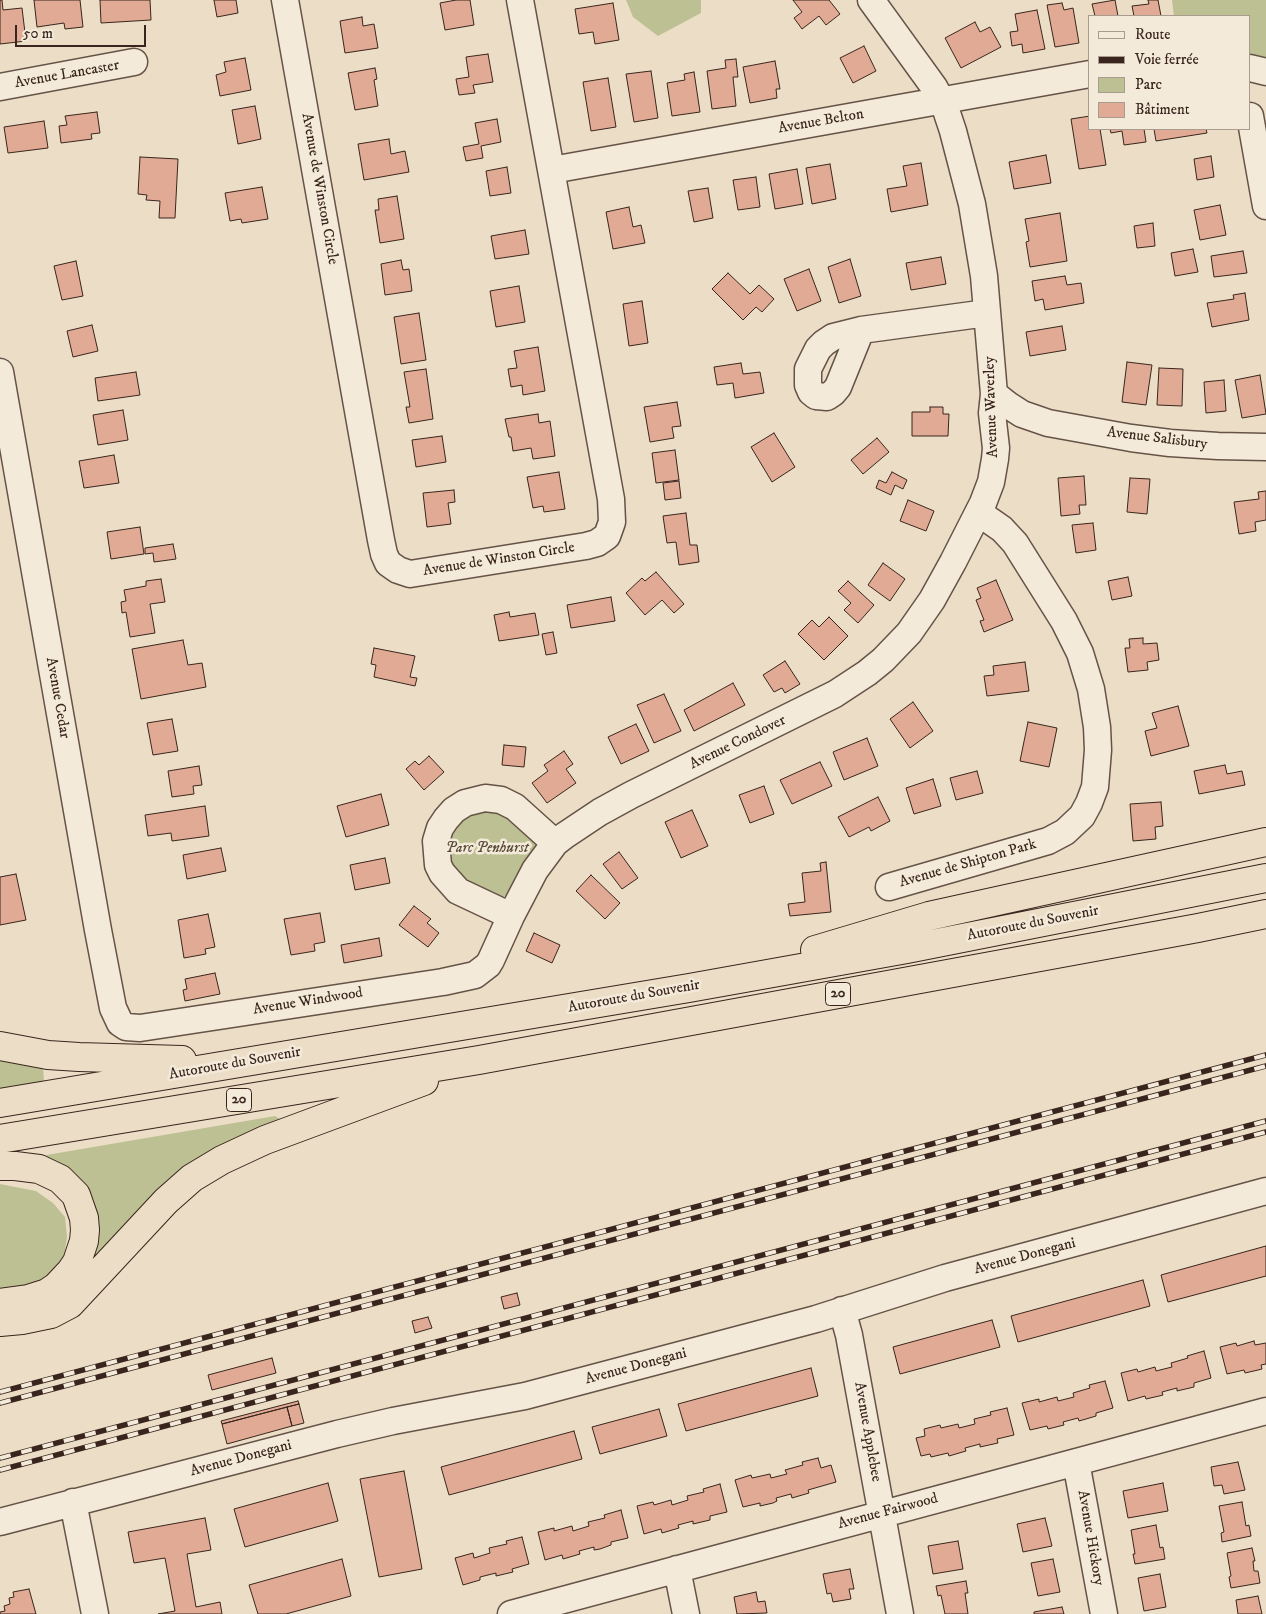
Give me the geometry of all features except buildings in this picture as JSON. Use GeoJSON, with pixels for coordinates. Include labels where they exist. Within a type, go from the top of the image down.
{"type":"FeatureCollection","features":[{"type":"Feature","properties":{"kind":"highway"},"geometry":{"type":"LineString","coordinates":[[689,988],[929,916],[1266,842]]}},
{"type":"Feature","properties":{"kind":"highway","name":"Autoroute du Souvenir"},"geometry":{"type":"LineString","coordinates":[[0,1103],[689,988],[907,949],[1266,878]]}},
{"type":"Feature","properties":{"kind":"highway","name":"20"},"geometry":{"type":"LineString","coordinates":[[0,1139],[479,1060],[1266,914]]}},
{"type":"Feature","properties":{"kind":"highway"},"geometry":{"type":"LineString","coordinates":[[1198,928],[1266,930]]}},
{"type":"Feature","properties":{"kind":"highway"},"geometry":{"type":"LineString","coordinates":[[0,1046],[48,1055],[243,1062]]}},
{"type":"Feature","properties":{"kind":"highway"},"geometry":{"type":"LineString","coordinates":[[0,1322],[37,1318],[51,1314],[70,1304],[166,1201],[192,1178],[222,1160],[281,1134],[479,1060]]}},
{"type":"Feature","properties":{"kind":"highway"},"geometry":{"type":"LineString","coordinates":[[0,1166],[15,1166],[39,1170],[60,1179],[76,1195],[84,1218],[85,1230],[84,1241],[77,1262],[68,1276],[56,1287],[28,1300],[0,1302]]}},
{"type":"Feature","properties":{"kind":"street","name":"Avenue de Winston Circle"},"geometry":{"type":"LineString","coordinates":[[285,0],[384,554],[388,563],[398,570],[410,574],[586,546],[603,539],[609,532],[612,522],[611,500],[520,0]]}},
{"type":"Feature","properties":{"kind":"street","name":"Avenue Waverley"},"geometry":{"type":"LineString","coordinates":[[871,0],[941,100],[953,131],[972,204],[981,252],[994,394],[992,413],[996,448],[991,482],[979,514]]}},
{"type":"Feature","properties":{"kind":"street","name":"Avenue Lancaster"},"geometry":{"type":"LineString","coordinates":[[0,87],[134,62]]}},
{"type":"Feature","properties":{"kind":"street"},"geometry":{"type":"LineString","coordinates":[[1251,68],[1266,72]]}},
{"type":"Feature","properties":{"kind":"street","name":"Avenue Belton"},"geometry":{"type":"LineString","coordinates":[[552,170],[1088,74]]}},
{"type":"Feature","properties":{"kind":"street"},"geometry":{"type":"LineString","coordinates":[[1251,122],[1266,206]]}},
{"type":"Feature","properties":{"kind":"street"},"geometry":{"type":"LineString","coordinates":[[861,330],[987,313]]}},
{"type":"Feature","properties":{"kind":"street","name":"Avenue Cedar"},"geometry":{"type":"LineString","coordinates":[[0,372],[98,930],[113,1008],[120,1023]]}},
{"type":"Feature","properties":{"kind":"street","name":"Avenue Salisbury"},"geometry":{"type":"LineString","coordinates":[[994,394],[1022,414],[1048,423],[1170,443],[1266,447]]}},
{"type":"Feature","properties":{"kind":"street","name":"Avenue Salisbury"},"geometry":{"type":"LineString","coordinates":[[996,448],[1016,433],[1048,423]]}},
{"type":"Feature","properties":{"kind":"street","name":"Avenue de Shipton Park"},"geometry":{"type":"LineString","coordinates":[[889,886],[1048,841],[1065,832],[1082,816],[1094,788],[1098,750],[1097,727],[1091,689],[1073,636],[1020,551],[1002,529],[979,514]]}},
{"type":"Feature","properties":{"kind":"street","name":"Avenue Condover"},"geometry":{"type":"LineString","coordinates":[[492,960],[511,916],[535,870],[556,843],[574,829],[631,795],[820,703],[868,673],[897,646],[919,619],[954,562],[979,514]]}},
{"type":"Feature","properties":{"kind":"street"},"geometry":{"type":"LineString","coordinates":[[511,916],[458,891],[442,873],[436,854],[436,841],[440,828],[454,810],[465,803],[485,798],[501,800],[515,807],[556,843]]}},
{"type":"Feature","properties":{"kind":"street","name":"Avenue Windwood"},"geometry":{"type":"LineString","coordinates":[[120,1023],[140,1028],[443,982],[475,975],[492,960]]}},
{"type":"Feature","properties":{"kind":"street","name":"Avenue Donegani"},"geometry":{"type":"LineString","coordinates":[[0,1522],[345,1432],[526,1396],[772,1332],[953,1276],[1266,1191]]}},
{"type":"Feature","properties":{"kind":"street","name":"Avenue Applebee"},"geometry":{"type":"LineString","coordinates":[[842,1310],[849,1335],[900,1614]]}},
{"type":"Feature","properties":{"kind":"street","name":"Avenue Fairwood"},"geometry":{"type":"LineString","coordinates":[[511,1614],[1266,1411]]}},
{"type":"Feature","properties":{"kind":"street","name":"Avenue Hickory"},"geometry":{"type":"LineString","coordinates":[[1076,1462],[1104,1614]]}},
{"type":"Feature","properties":{"kind":"street"},"geometry":{"type":"LineString","coordinates":[[74,1502],[95,1614]]}},
{"type":"Feature","properties":{"kind":"street"},"geometry":{"type":"LineString","coordinates":[[677,1569],[686,1614]]}},
{"type":"Feature","properties":{"kind":"green space"},"geometry":{"type":"Polygon","coordinates":[[[626,0],[701,0],[701,13],[658,36],[633,17],[626,0]]]}},
{"type":"Feature","properties":{"kind":"green space"},"geometry":{"type":"Polygon","coordinates":[[[1172,0],[1266,0],[1266,63],[1251,60],[1251,15],[1174,15],[1172,0]]]}},
{"type":"Feature","properties":{"kind":"green space","name":"Parc Penhurst"},"geometry":{"type":"Polygon","coordinates":[[[498,807],[536,841],[537,846],[509,893],[501,898],[456,879],[443,849],[457,817],[498,807]]]}},
{"type":"Feature","properties":{"kind":"green space"},"geometry":{"type":"Polygon","coordinates":[[[0,1059],[43,1067],[44,1082],[0,1089],[0,1059]]]}},
{"type":"Feature","properties":{"kind":"green space"},"geometry":{"type":"Polygon","coordinates":[[[275,1116],[280,1119],[279,1126],[96,1256],[92,1252],[94,1221],[29,1158],[275,1116]]]}},
{"type":"Feature","properties":{"kind":"green space"},"geometry":{"type":"Polygon","coordinates":[[[0,1184],[36,1191],[53,1203],[65,1217],[67,1237],[64,1256],[51,1276],[24,1288],[0,1290],[0,1184]]]}},
{"type":"Feature","properties":{"kind":"railway"},"geometry":{"type":"LineString","coordinates":[[0,1392],[1266,1055]]}},
{"type":"Feature","properties":{"kind":"railway"},"geometry":{"type":"LineString","coordinates":[[0,1403],[1266,1066]]}},
{"type":"Feature","properties":{"kind":"railway"},"geometry":{"type":"LineString","coordinates":[[0,1458],[1266,1121]]}},
{"type":"Feature","properties":{"kind":"railway"},"geometry":{"type":"LineString","coordinates":[[0,1470],[1266,1132]]}}]}
